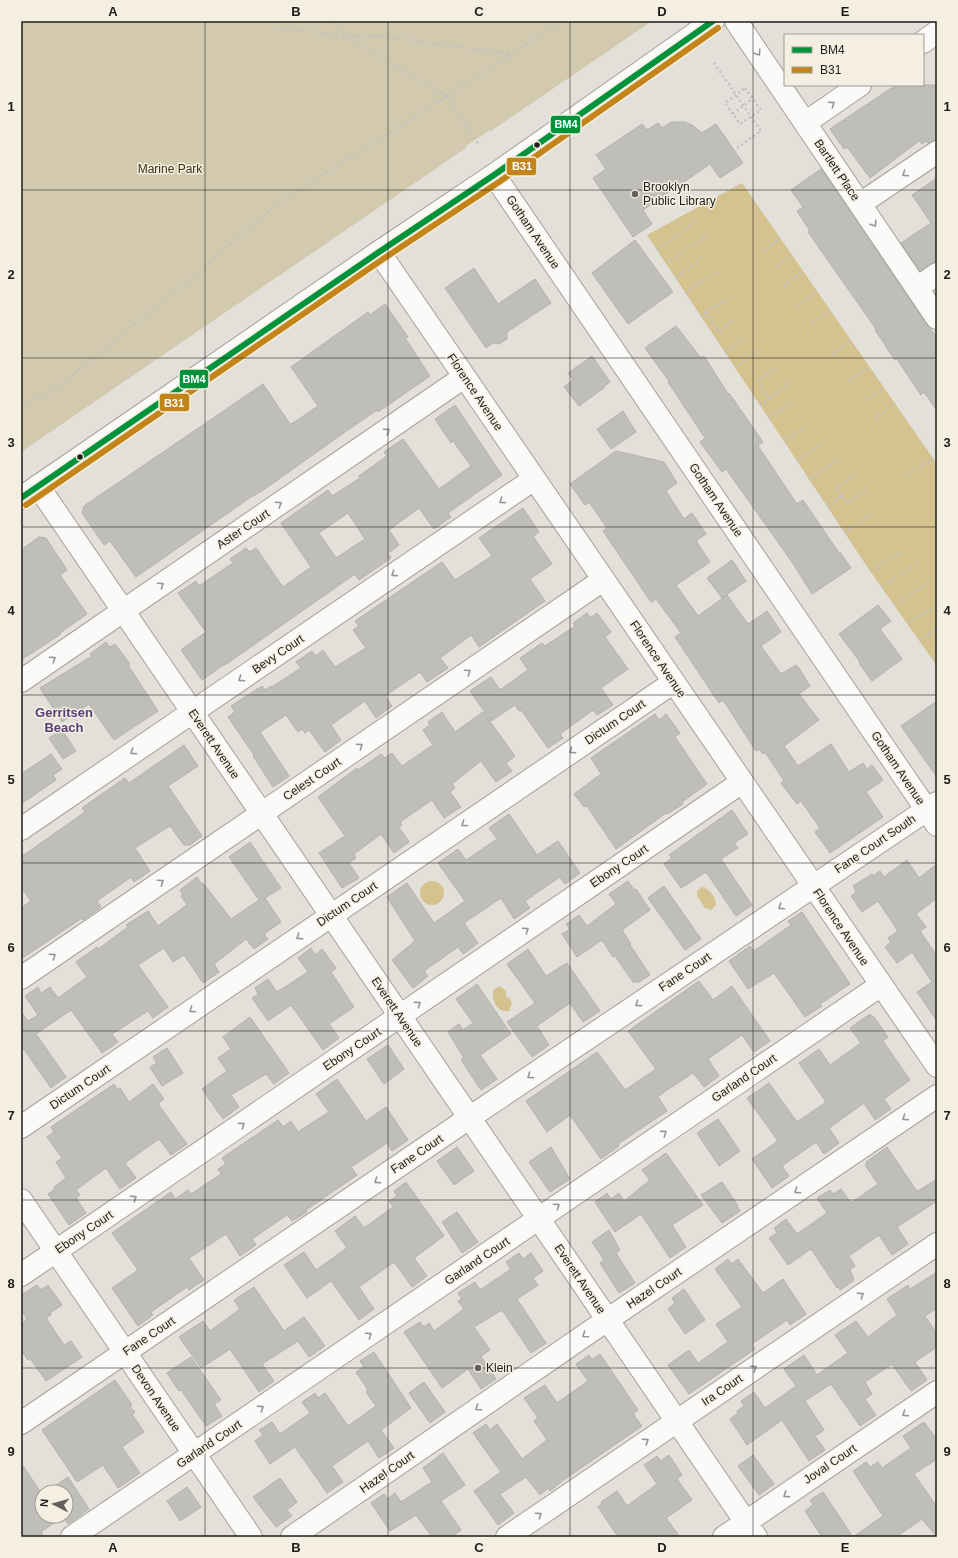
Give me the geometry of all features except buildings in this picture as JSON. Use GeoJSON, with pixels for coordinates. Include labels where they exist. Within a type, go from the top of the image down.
{"type":"FeatureCollection","features":[{"type":"Feature","properties":{"kind":"street"},"geometry":{"type":"LineString","coordinates":[[30,492],[379,252],[494,176],[713,21]]}},
{"type":"Feature","properties":{"kind":"street","name":"Bartlett Place"},"geometry":{"type":"LineString","coordinates":[[736,21],[937,318]]}},
{"type":"Feature","properties":{"kind":"street"},"geometry":{"type":"LineString","coordinates":[[924,41],[937,32]]}},
{"type":"Feature","properties":{"kind":"street"},"geometry":{"type":"LineString","coordinates":[[805,122],[859,86]]}},
{"type":"Feature","properties":{"kind":"street"},"geometry":{"type":"LineString","coordinates":[[860,204],[937,152]]}},
{"type":"Feature","properties":{"kind":"street","name":"Gotham Avenue"},"geometry":{"type":"LineString","coordinates":[[494,176],[934,812]]}},
{"type":"Feature","properties":{"kind":"street","name":"Florence Avenue"},"geometry":{"type":"LineString","coordinates":[[379,252],[937,1066]]}},
{"type":"Feature","properties":{"kind":"street"},"geometry":{"type":"LineString","coordinates":[[917,288],[937,274]]}},
{"type":"Feature","properties":{"kind":"street","name":"Aster Court"},"geometry":{"type":"LineString","coordinates":[[21,680],[464,378]]}},
{"type":"Feature","properties":{"kind":"street","name":"Bevy Court"},"geometry":{"type":"LineString","coordinates":[[21,829],[534,479]]}},
{"type":"Feature","properties":{"kind":"street","name":"Everett Avenue"},"geometry":{"type":"LineString","coordinates":[[30,492],[123,611],[750,1530]]}},
{"type":"Feature","properties":{"kind":"street","name":"Celest Court"},"geometry":{"type":"LineString","coordinates":[[21,978],[603,580]]}},
{"type":"Feature","properties":{"kind":"street","name":"Dictum Court"},"geometry":{"type":"LineString","coordinates":[[21,1127],[674,682]]}},
{"type":"Feature","properties":{"kind":"street","name":"Ebony Court"},"geometry":{"type":"LineString","coordinates":[[21,1275],[742,782]]}},
{"type":"Feature","properties":{"kind":"street","name":"Fane Court South"},"geometry":{"type":"LineString","coordinates":[[813,886],[934,812]]}},
{"type":"Feature","properties":{"kind":"street","name":"Fane Court"},"geometry":{"type":"LineString","coordinates":[[21,1423],[813,886]]}},
{"type":"Feature","properties":{"kind":"street","name":"Garland Court"},"geometry":{"type":"LineString","coordinates":[[72,1537],[881,985]]}},
{"type":"Feature","properties":{"kind":"street","name":"Hazel Court"},"geometry":{"type":"LineString","coordinates":[[292,1537],[607,1320],[937,1096]]}},
{"type":"Feature","properties":{"kind":"street","name":"Devon Avenue"},"geometry":{"type":"LineString","coordinates":[[21,1200],[251,1537]]}},
{"type":"Feature","properties":{"kind":"street","name":"Ira Court"},"geometry":{"type":"LineString","coordinates":[[507,1537],[937,1244]]}},
{"type":"Feature","properties":{"kind":"street","name":"Joval Court"},"geometry":{"type":"LineString","coordinates":[[724,1537],[750,1530],[937,1392]]}},
{"type":"Feature","properties":{"kind":"path"},"geometry":{"type":"LineString","coordinates":[[332,21],[345,36],[447,96],[478,143]]}},
{"type":"Feature","properties":{"kind":"path"},"geometry":{"type":"LineString","coordinates":[[21,407],[52,391],[196,274],[245,230],[280,202],[563,21]]}},
{"type":"Feature","properties":{"kind":"path"},"geometry":{"type":"LineString","coordinates":[[277,27],[345,36],[379,36],[512,54]]}},
{"type":"Feature","properties":{"kind":"path"},"geometry":{"type":"LineString","coordinates":[[714,63],[761,131],[734,150]]}},
{"type":"Feature","properties":{"kind":"path"},"geometry":{"type":"LineString","coordinates":[[745,88],[752,98],[761,110],[740,124],[725,103],[745,88]]}},
{"type":"Feature","properties":{"kind":"path"},"geometry":{"type":"LineString","coordinates":[[733,114],[752,98]]}},
{"type":"Feature","properties":{"kind":"path"},"geometry":{"type":"LineString","coordinates":[[657,250],[695,222]]}},
{"type":"Feature","properties":{"kind":"path"},"geometry":{"type":"LineString","coordinates":[[666,263],[708,234]]}},
{"type":"Feature","properties":{"kind":"path"},"geometry":{"type":"LineString","coordinates":[[764,251],[780,237]]}},
{"type":"Feature","properties":{"kind":"path"},"geometry":{"type":"LineString","coordinates":[[778,266],[792,255]]}},
{"type":"Feature","properties":{"kind":"path"},"geometry":{"type":"LineString","coordinates":[[676,278],[704,256]]}},
{"type":"Feature","properties":{"kind":"path"},"geometry":{"type":"LineString","coordinates":[[784,286],[803,271]]}},
{"type":"Feature","properties":{"kind":"path"},"geometry":{"type":"LineString","coordinates":[[685,293],[717,272]]}},
{"type":"Feature","properties":{"kind":"path"},"geometry":{"type":"LineString","coordinates":[[797,307],[817,291]]}},
{"type":"Feature","properties":{"kind":"path"},"geometry":{"type":"LineString","coordinates":[[701,317],[706,312],[731,297]]}},
{"type":"Feature","properties":{"kind":"path"},"geometry":{"type":"LineString","coordinates":[[812,322],[831,311]]}},
{"type":"Feature","properties":{"kind":"path"},"geometry":{"type":"LineString","coordinates":[[706,312],[718,332],[734,318]]}},
{"type":"Feature","properties":{"kind":"path"},"geometry":{"type":"LineString","coordinates":[[725,353],[743,339]]}},
{"type":"Feature","properties":{"kind":"path"},"geometry":{"type":"LineString","coordinates":[[832,355],[851,340]]}},
{"type":"Feature","properties":{"kind":"path"},"geometry":{"type":"LineString","coordinates":[[735,367],[761,350]]}},
{"type":"Feature","properties":{"kind":"path"},"geometry":{"type":"LineString","coordinates":[[769,398],[758,380],[779,367]]}},
{"type":"Feature","properties":{"kind":"path"},"geometry":{"type":"LineString","coordinates":[[849,381],[869,367]]}},
{"type":"Feature","properties":{"kind":"path"},"geometry":{"type":"LineString","coordinates":[[760,405],[791,382]]}},
{"type":"Feature","properties":{"kind":"path"},"geometry":{"type":"LineString","coordinates":[[862,401],[884,388]]}},
{"type":"Feature","properties":{"kind":"path"},"geometry":{"type":"LineString","coordinates":[[768,418],[794,402]]}},
{"type":"Feature","properties":{"kind":"path"},"geometry":{"type":"LineString","coordinates":[[876,418],[895,403]]}},
{"type":"Feature","properties":{"kind":"path"},"geometry":{"type":"LineString","coordinates":[[784,441],[806,426]]}},
{"type":"Feature","properties":{"kind":"path"},"geometry":{"type":"LineString","coordinates":[[797,461],[822,443]]}},
{"type":"Feature","properties":{"kind":"path"},"geometry":{"type":"LineString","coordinates":[[809,480],[842,458]]}},
{"type":"Feature","properties":{"kind":"path"},"geometry":{"type":"LineString","coordinates":[[907,476],[932,458]]}},
{"type":"Feature","properties":{"kind":"path"},"geometry":{"type":"LineString","coordinates":[[855,474],[836,488],[848,503],[866,490]]}},
{"type":"Feature","properties":{"kind":"path"},"geometry":{"type":"LineString","coordinates":[[827,506],[842,496]]}},
{"type":"Feature","properties":{"kind":"path"},"geometry":{"type":"LineString","coordinates":[[844,532],[873,513]]}},
{"type":"Feature","properties":{"kind":"path"},"geometry":{"type":"LineString","coordinates":[[870,571],[902,552]]}},
{"type":"Feature","properties":{"kind":"path"},"geometry":{"type":"LineString","coordinates":[[881,586],[917,564]]}},
{"type":"Feature","properties":{"kind":"path"},"geometry":{"type":"LineString","coordinates":[[894,604],[929,583]]}},
{"type":"Feature","properties":{"kind":"path"},"geometry":{"type":"LineString","coordinates":[[907,622],[937,607]]}},
{"type":"Feature","properties":{"kind":"path"},"geometry":{"type":"LineString","coordinates":[[920,640],[937,628]]}},
{"type":"Feature","properties":{"kind":"path"},"geometry":{"type":"LineString","coordinates":[[932,658],[937,655]]}},
{"type":"Feature","properties":{"kind":"green space","name":"Marine Park"},"geometry":{"type":"Polygon","coordinates":[[[21,21],[652,21],[491,131],[490,130],[466,146],[466,148],[21,452],[21,21]]]}},
{"type":"Feature","properties":{"kind":"shaded area"},"geometry":{"type":"Polygon","coordinates":[[[742,183],[937,464],[937,666],[870,571],[647,235],[742,183]]]}},
{"type":"Feature","properties":{"kind":"shaded area"},"geometry":{"type":"Polygon","coordinates":[[[432,881],[441,884],[444,893],[441,902],[432,905],[423,902],[420,893],[423,884],[432,881]]]}},
{"type":"Feature","properties":{"kind":"shaded area"},"geometry":{"type":"Polygon","coordinates":[[[702,887],[710,891],[714,896],[716,905],[711,910],[705,908],[697,896],[697,891],[702,887]]]}},
{"type":"Feature","properties":{"kind":"shaded area"},"geometry":{"type":"Polygon","coordinates":[[[500,986],[506,991],[506,996],[512,1003],[509,1011],[498,1008],[494,1001],[494,989],[500,986]]]}},
{"type":"Feature","properties":{"kind":"transit line","name":"BM4"},"geometry":{"type":"LineString","coordinates":[[21,498],[379,252],[494,175],[713,21]]}},
{"type":"Feature","properties":{"kind":"transit line","name":"B31"},"geometry":{"type":"LineString","coordinates":[[26,505],[383,259],[499,182],[718,28]]}},
{"type":"Feature","properties":{"kind":"place","name":"Brooklyn Public Library"},"geometry":{"type":"Point","coordinates":[635,194]}},
{"type":"Feature","properties":{"kind":"place","name":"Klein"},"geometry":{"type":"Point","coordinates":[478,1368]}},
{"type":"Feature","properties":{"kind":"district","name":"Gerritsen Beach"},"geometry":{"type":"Point","coordinates":[64,720]}}]}
